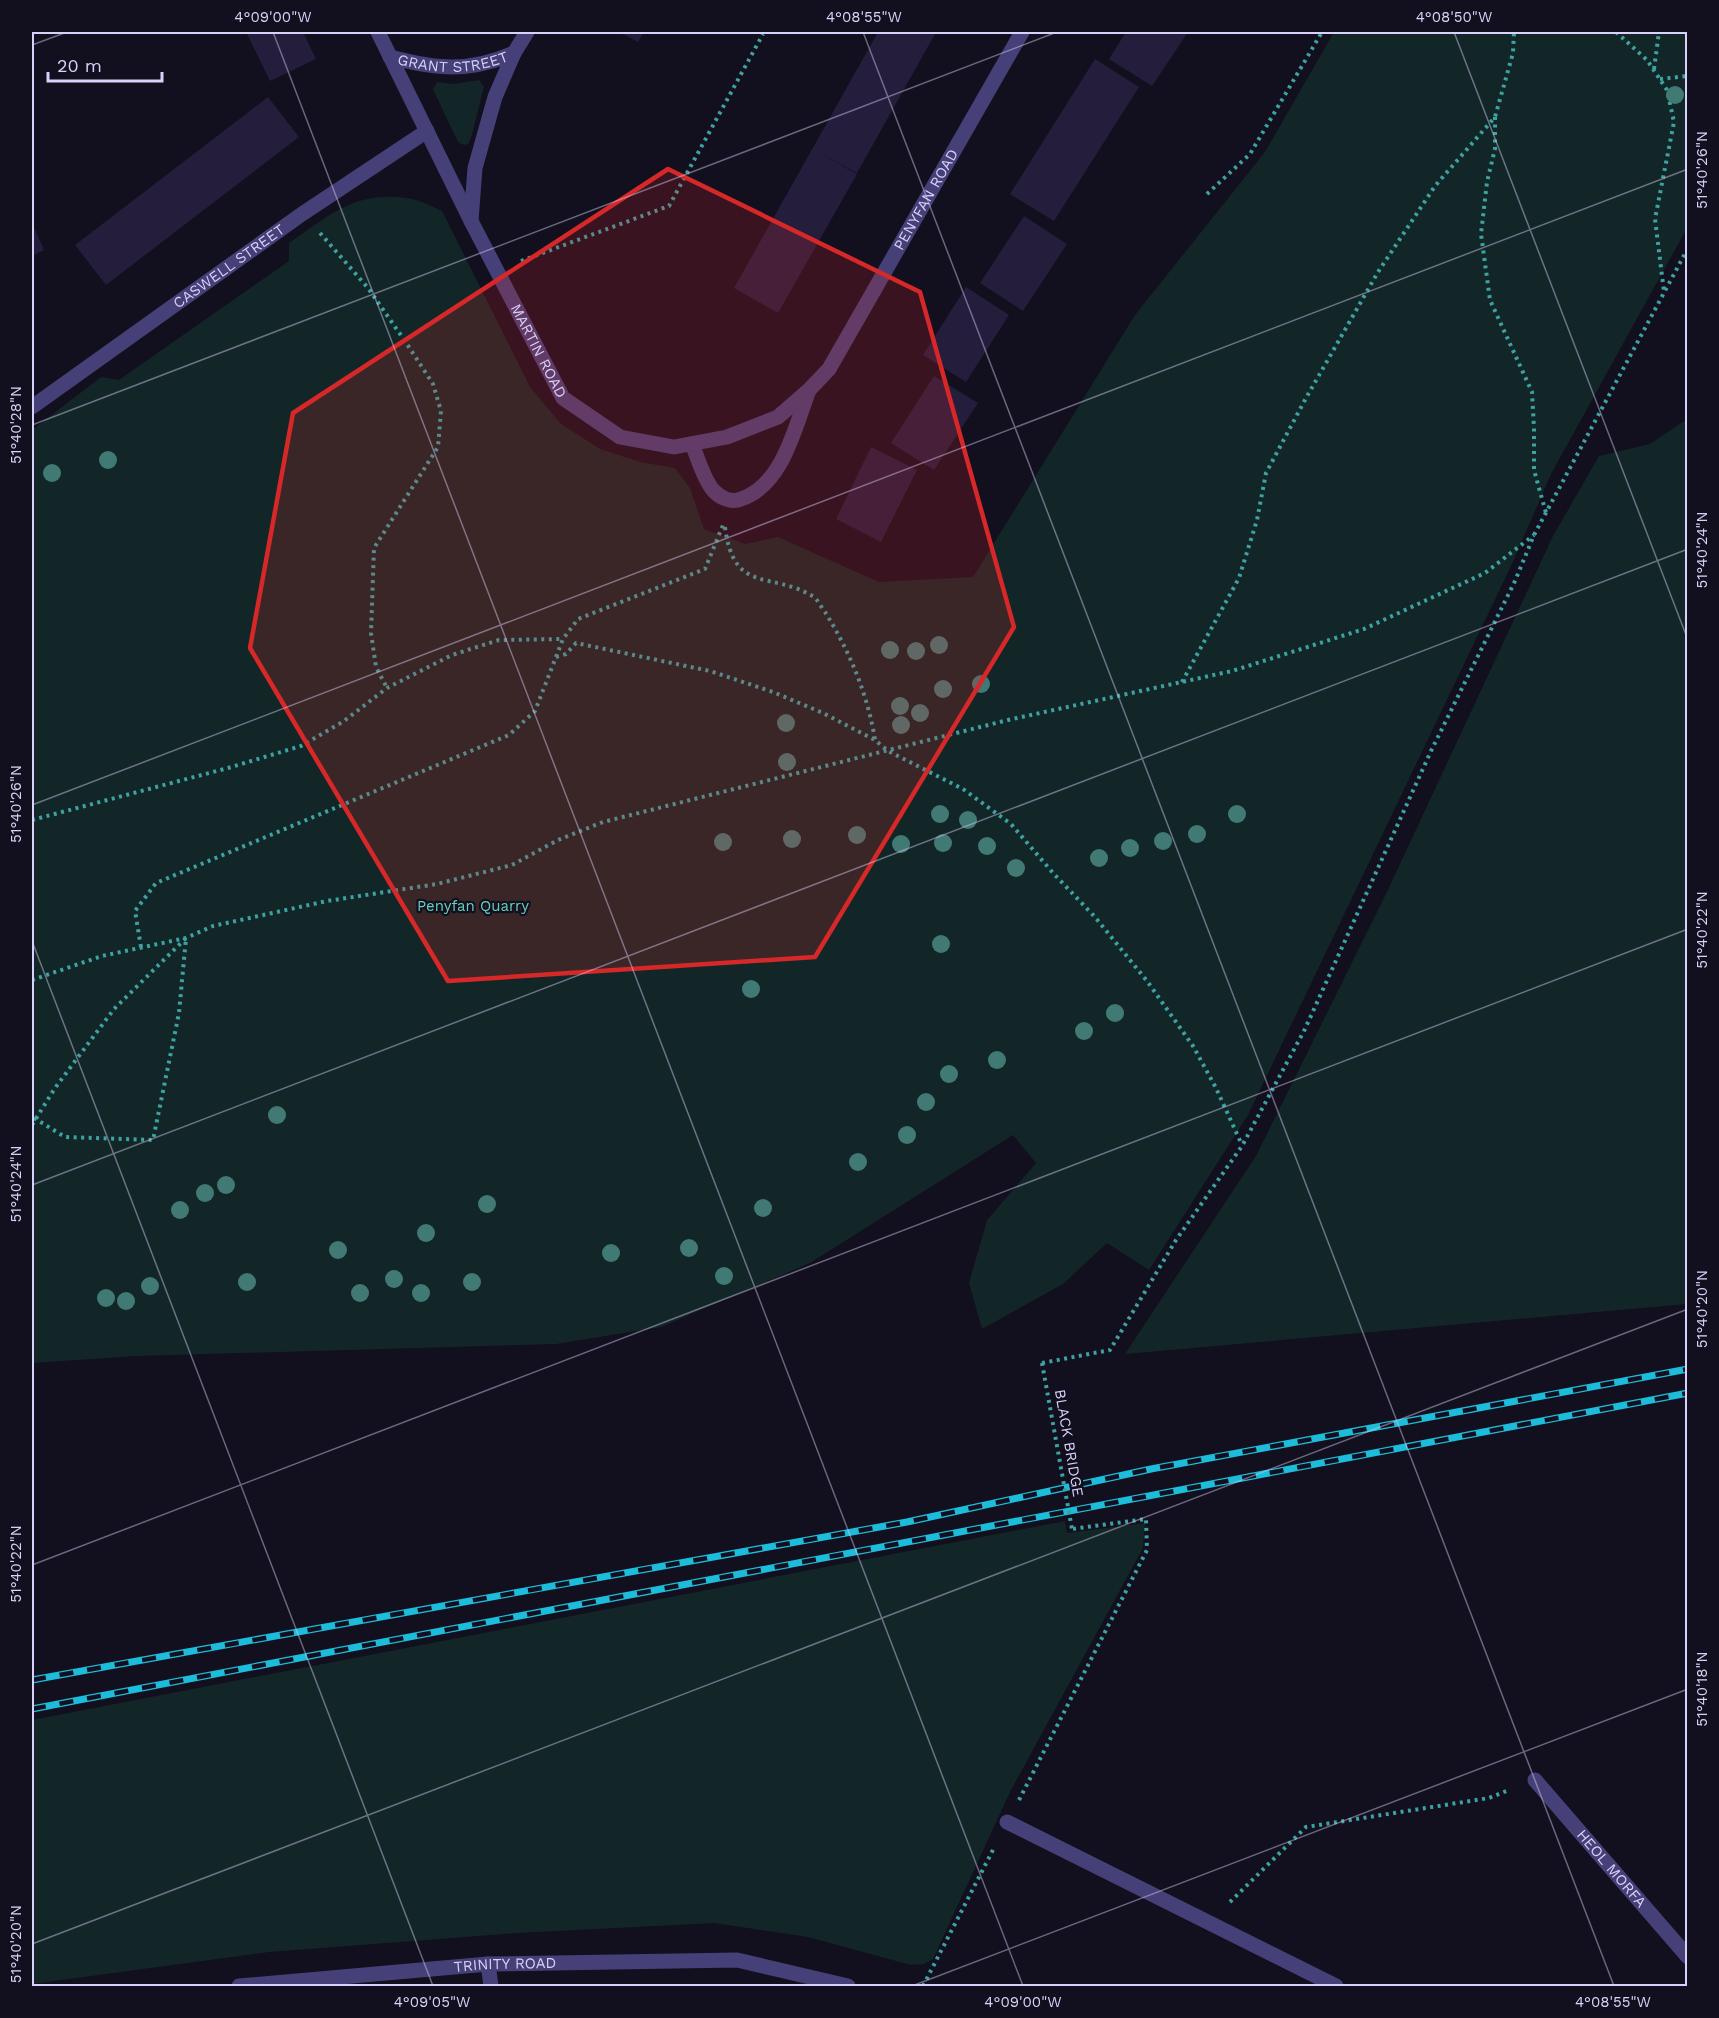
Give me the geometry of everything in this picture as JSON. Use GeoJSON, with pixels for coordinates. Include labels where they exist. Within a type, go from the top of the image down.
{"type":"FeatureCollection","features":[{"type":"Feature","properties":{"kind":"street","name":"MARTIN ROAD"},"geometry":{"type":"LineString","coordinates":[[378,32],[471,221],[563,398],[620,437],[674,447],[727,437],[778,417],[829,369]]}},
{"type":"Feature","properties":{"kind":"street","name":"GRANT STREET"},"geometry":{"type":"LineString","coordinates":[[471,221],[475,168],[495,97],[514,53],[527,32]]}},
{"type":"Feature","properties":{"kind":"street","name":"PENYFAN ROAD"},"geometry":{"type":"LineString","coordinates":[[829,369],[1022,32]]}},
{"type":"Feature","properties":{"kind":"street","name":"GRANT STREET"},"geometry":{"type":"LineString","coordinates":[[390,57],[426,66],[463,67],[491,64],[514,53]]}},
{"type":"Feature","properties":{"kind":"street","name":"CASWELL STREET"},"geometry":{"type":"LineString","coordinates":[[32,407],[302,214],[427,131]]}},
{"type":"Feature","properties":{"kind":"street"},"geometry":{"type":"LineString","coordinates":[[692,444],[712,490],[725,500],[737,500],[752,495],[764,487],[775,472],[789,443],[809,390]]}},
{"type":"Feature","properties":{"kind":"street","name":"HEOL MORFA"},"geometry":{"type":"LineString","coordinates":[[1535,1780],[1688,1957]]}},
{"type":"Feature","properties":{"kind":"street"},"geometry":{"type":"LineString","coordinates":[[1007,1822],[1336,1986]]}},
{"type":"Feature","properties":{"kind":"street","name":"TRINITY ROAD"},"geometry":{"type":"LineString","coordinates":[[239,1986],[488,1964],[737,1960],[848,1986]]}},
{"type":"Feature","properties":{"kind":"street"},"geometry":{"type":"LineString","coordinates":[[488,1964],[491,1986]]}},
{"type":"Feature","properties":{"kind":"path"},"geometry":{"type":"LineString","coordinates":[[1207,194],[1250,154],[1322,32]]}},
{"type":"Feature","properties":{"kind":"path"},"geometry":{"type":"LineString","coordinates":[[1514,32],[1513,53],[1495,117],[1495,149],[1487,182],[1481,234],[1490,300],[1532,392],[1534,470],[1546,513]]}},
{"type":"Feature","properties":{"kind":"path"},"geometry":{"type":"LineString","coordinates":[[1616,32],[1647,60],[1660,79],[1667,90],[1674,122],[1655,219],[1664,292]]}},
{"type":"Feature","properties":{"kind":"path"},"geometry":{"type":"LineString","coordinates":[[1654,70],[1659,32]]}},
{"type":"Feature","properties":{"kind":"path"},"geometry":{"type":"LineString","coordinates":[[521,262],[669,206],[764,34]]}},
{"type":"Feature","properties":{"kind":"path"},"geometry":{"type":"LineString","coordinates":[[1660,79],[1688,76]]}},
{"type":"Feature","properties":{"kind":"path"},"geometry":{"type":"LineString","coordinates":[[1182,682],[1239,578],[1257,520],[1266,473],[1306,399],[1378,272],[1435,186],[1495,117]]}},
{"type":"Feature","properties":{"kind":"path"},"geometry":{"type":"LineString","coordinates":[[302,214],[368,288],[432,384],[441,411],[438,447],[374,548],[371,633],[376,667],[387,688]]}},
{"type":"Feature","properties":{"kind":"path"},"geometry":{"type":"LineString","coordinates":[[1242,1146],[1305,1029],[1431,751],[1515,581],[1534,535],[1688,248]]}},
{"type":"Feature","properties":{"kind":"path"},"geometry":{"type":"LineString","coordinates":[[141,947],[135,911],[156,883],[508,735],[535,711],[563,639],[578,619],[705,569],[724,523],[728,546],[738,567],[762,580],[816,598],[836,629],[856,673],[871,717],[875,740]]}},
{"type":"Feature","properties":{"kind":"path"},"geometry":{"type":"LineString","coordinates":[[32,980],[102,956],[186,938],[213,926],[327,901],[437,884],[512,865],[558,840],[603,822],[1008,720],[1232,671],[1364,629],[1485,573],[1534,535]]}},
{"type":"Feature","properties":{"kind":"path"},"geometry":{"type":"LineString","coordinates":[[32,820],[301,746],[344,721],[387,688],[452,654],[500,640],[563,639]]}},
{"type":"Feature","properties":{"kind":"path"},"geometry":{"type":"LineString","coordinates":[[556,657],[566,654],[576,643],[710,671],[773,692],[824,713],[875,740],[888,752],[963,789],[1011,824],[1095,917],[1147,981],[1193,1046],[1216,1088],[1242,1146]]}},
{"type":"Feature","properties":{"kind":"path"},"geometry":{"type":"LineString","coordinates":[[34,1118],[65,1137],[153,1140],[179,1013],[186,938]]}},
{"type":"Feature","properties":{"kind":"path"},"geometry":{"type":"LineString","coordinates":[[32,1125],[34,1118],[114,1009],[186,938]]}},
{"type":"Feature","properties":{"kind":"path","name":"BLACK BRIDGE"},"geometry":{"type":"LineString","coordinates":[[1007,1822],[1147,1550],[1146,1519],[1072,1529],[1042,1363],[1110,1350],[1176,1240],[1242,1146]]}},
{"type":"Feature","properties":{"kind":"path"},"geometry":{"type":"LineString","coordinates":[[1209,1923],[1306,1827],[1489,1798],[1535,1780]]}},
{"type":"Feature","properties":{"kind":"path"},"geometry":{"type":"LineString","coordinates":[[923,1986],[1007,1822]]}},
{"type":"Feature","properties":{"kind":"highlighted area"},"geometry":{"type":"Polygon","coordinates":[[[668,169],[920,292],[1014,627],[815,957],[448,981],[250,648],[293,413],[668,169]]]}},
{"type":"Feature","properties":{"kind":"green space","name":"Penyfan Quarry"},"geometry":{"type":"Polygon","coordinates":[[[1334,32],[1687,32],[1687,228],[1551,474],[1511,566],[1248,1115],[1149,1270],[1107,1243],[1063,1284],[982,1329],[969,1283],[987,1220],[1036,1163],[1013,1135],[810,1263],[661,1327],[556,1344],[136,1356],[32,1363],[32,430],[101,377],[119,380],[289,261],[289,243],[318,222],[360,201],[393,197],[412,199],[442,211],[530,387],[561,424],[600,449],[640,462],[675,468],[690,488],[704,529],[745,544],[778,537],[879,582],[973,577],[1135,315],[1265,152],[1334,32]]]}},
{"type":"Feature","properties":{"kind":"green space"},"geometry":{"type":"Polygon","coordinates":[[[479,80],[484,87],[471,138],[468,144],[464,145],[459,143],[455,136],[433,89],[437,82],[454,84],[479,80]]]}},
{"type":"Feature","properties":{"kind":"green space"},"geometry":{"type":"Polygon","coordinates":[[[1687,419],[1687,1304],[1125,1354],[1256,1156],[1386,894],[1553,536],[1599,456],[1650,444],[1687,419]]]}},
{"type":"Feature","properties":{"kind":"green space"},"geometry":{"type":"Polygon","coordinates":[[[1065,1521],[1067,1533],[1145,1523],[1143,1548],[1010,1792],[933,1959],[924,1964],[911,1965],[808,1937],[715,1923],[517,1933],[269,1952],[32,1984],[32,1720],[1065,1521]]]}},
{"type":"Feature","properties":{"kind":"building"},"geometry":{"type":"Polygon","coordinates":[[[246,32],[303,32],[316,59],[270,81],[246,32]]]}},
{"type":"Feature","properties":{"kind":"building"},"geometry":{"type":"Polygon","coordinates":[[[619,32],[644,32],[638,42],[619,32]]]}},
{"type":"Feature","properties":{"kind":"building"},"geometry":{"type":"Polygon","coordinates":[[[878,32],[930,32],[935,34],[857,173],[818,152],[857,174],[778,313],[734,288],[878,32]]]}},
{"type":"Feature","properties":{"kind":"building"},"geometry":{"type":"Polygon","coordinates":[[[1126,32],[1188,32],[1152,86],[1109,59],[1126,32]]]}},
{"type":"Feature","properties":{"kind":"building"},"geometry":{"type":"Polygon","coordinates":[[[1095,59],[1139,87],[1054,221],[1010,194],[1095,59]]]}},
{"type":"Feature","properties":{"kind":"building"},"geometry":{"type":"Polygon","coordinates":[[[268,97],[299,137],[106,285],[75,245],[268,97]]]}},
{"type":"Feature","properties":{"kind":"building"},"geometry":{"type":"Polygon","coordinates":[[[1024,216],[1067,244],[1023,311],[980,283],[1024,216]]]}},
{"type":"Feature","properties":{"kind":"building"},"geometry":{"type":"Polygon","coordinates":[[[32,223],[44,250],[32,256],[32,223]]]}},
{"type":"Feature","properties":{"kind":"building"},"geometry":{"type":"Polygon","coordinates":[[[966,287],[1009,315],[966,382],[923,355],[966,287]]]}},
{"type":"Feature","properties":{"kind":"building"},"geometry":{"type":"Polygon","coordinates":[[[934,376],[978,403],[934,470],[891,443],[934,376]]]}},
{"type":"Feature","properties":{"kind":"building"},"geometry":{"type":"Polygon","coordinates":[[[871,447],[917,470],[881,542],[836,519],[871,447]]]}},
{"type":"Feature","properties":{"kind":"railway"},"geometry":{"type":"LineString","coordinates":[[32,1680],[907,1522],[1151,1469],[1688,1369]]}},
{"type":"Feature","properties":{"kind":"railway"},"geometry":{"type":"LineString","coordinates":[[32,1709],[1688,1393]]}}]}
